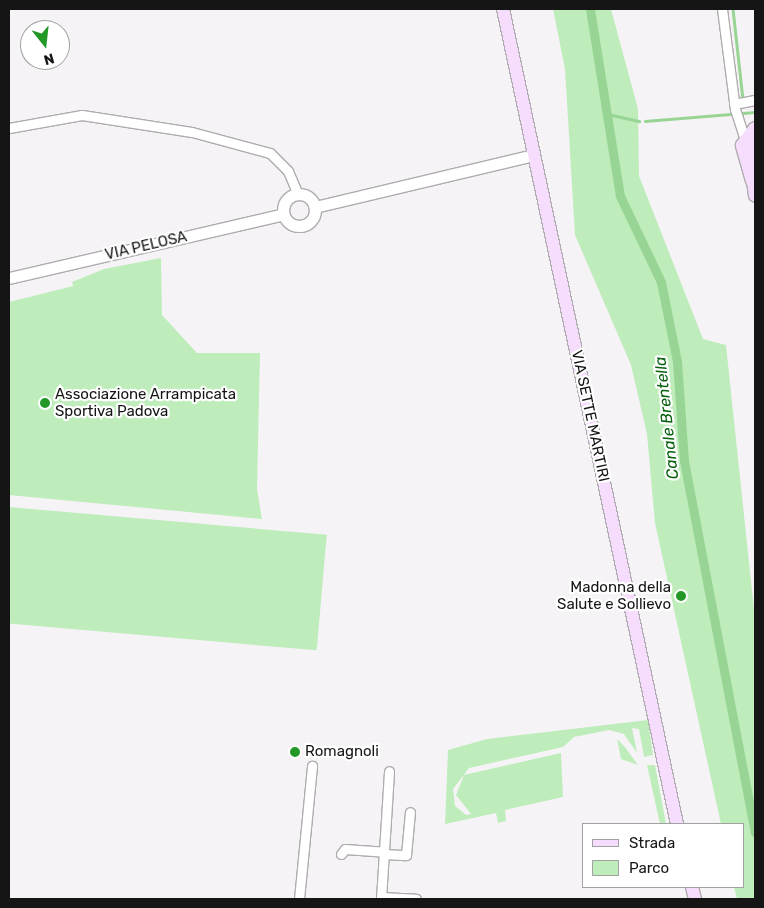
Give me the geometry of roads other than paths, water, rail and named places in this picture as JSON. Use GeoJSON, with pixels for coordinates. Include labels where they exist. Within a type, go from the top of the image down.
{"type":"FeatureCollection","features":[{"type":"Feature","properties":{"kind":"main road","name":"VIA SETTE MARTIRI"},"geometry":{"type":"LineString","coordinates":[[503,9],[677,823]]}},
{"type":"Feature","properties":{"kind":"main road"},"geometry":{"type":"LineString","coordinates":[[755,126],[751,143],[752,181],[755,196]]}},
{"type":"Feature","properties":{"kind":"street"},"geometry":{"type":"LineString","coordinates":[[722,9],[737,112],[751,143]]}},
{"type":"Feature","properties":{"kind":"street"},"geometry":{"type":"LineString","coordinates":[[737,112],[752,101]]}},
{"type":"Feature","properties":{"kind":"street"},"geometry":{"type":"LineString","coordinates":[[737,112],[755,126]]}},
{"type":"Feature","properties":{"kind":"street"},"geometry":{"type":"LineString","coordinates":[[9,128],[82,115],[192,132],[270,153],[288,172],[298,194]]}},
{"type":"Feature","properties":{"kind":"street"},"geometry":{"type":"LineString","coordinates":[[315,208],[533,155]]}},
{"type":"Feature","properties":{"kind":"street"},"geometry":{"type":"LineString","coordinates":[[298,194],[308,197],[315,208],[312,220],[303,226],[292,225],[283,214],[285,202],[298,194]]}},
{"type":"Feature","properties":{"kind":"street","name":"VIA PELOSA"},"geometry":{"type":"LineString","coordinates":[[9,278],[283,214]]}},
{"type":"Feature","properties":{"kind":"street"},"geometry":{"type":"LineString","coordinates":[[299,899],[312,766]]}},
{"type":"Feature","properties":{"kind":"street"},"geometry":{"type":"LineString","coordinates":[[389,770],[381,898],[416,899]]}},
{"type":"Feature","properties":{"kind":"street"},"geometry":{"type":"LineString","coordinates":[[341,854],[345,849],[406,856],[410,812]]}},
{"type":"Feature","properties":{"kind":"waterway","name":"Canale Brentella"},"geometry":{"type":"LineString","coordinates":[[590,9],[620,196],[661,282],[677,361],[684,461],[755,832]]}},
{"type":"Feature","properties":{"kind":"waterway"},"geometry":{"type":"LineString","coordinates":[[733,9],[743,99]]}},
{"type":"Feature","properties":{"kind":"waterway"},"geometry":{"type":"LineString","coordinates":[[645,121],[755,112]]}},
{"type":"Feature","properties":{"kind":"waterway"},"geometry":{"type":"LineString","coordinates":[[608,114],[639,121]]}},
{"type":"Feature","properties":{"kind":"place","name":"Associazione Arrampicata Sportiva Padova"},"geometry":{"type":"Point","coordinates":[45,403]}},
{"type":"Feature","properties":{"kind":"place","name":"Madonna della Salute e Sollievo"},"geometry":{"type":"Point","coordinates":[681,596]}},
{"type":"Feature","properties":{"kind":"place","name":"Romagnoli"},"geometry":{"type":"Point","coordinates":[295,752]}}]}
